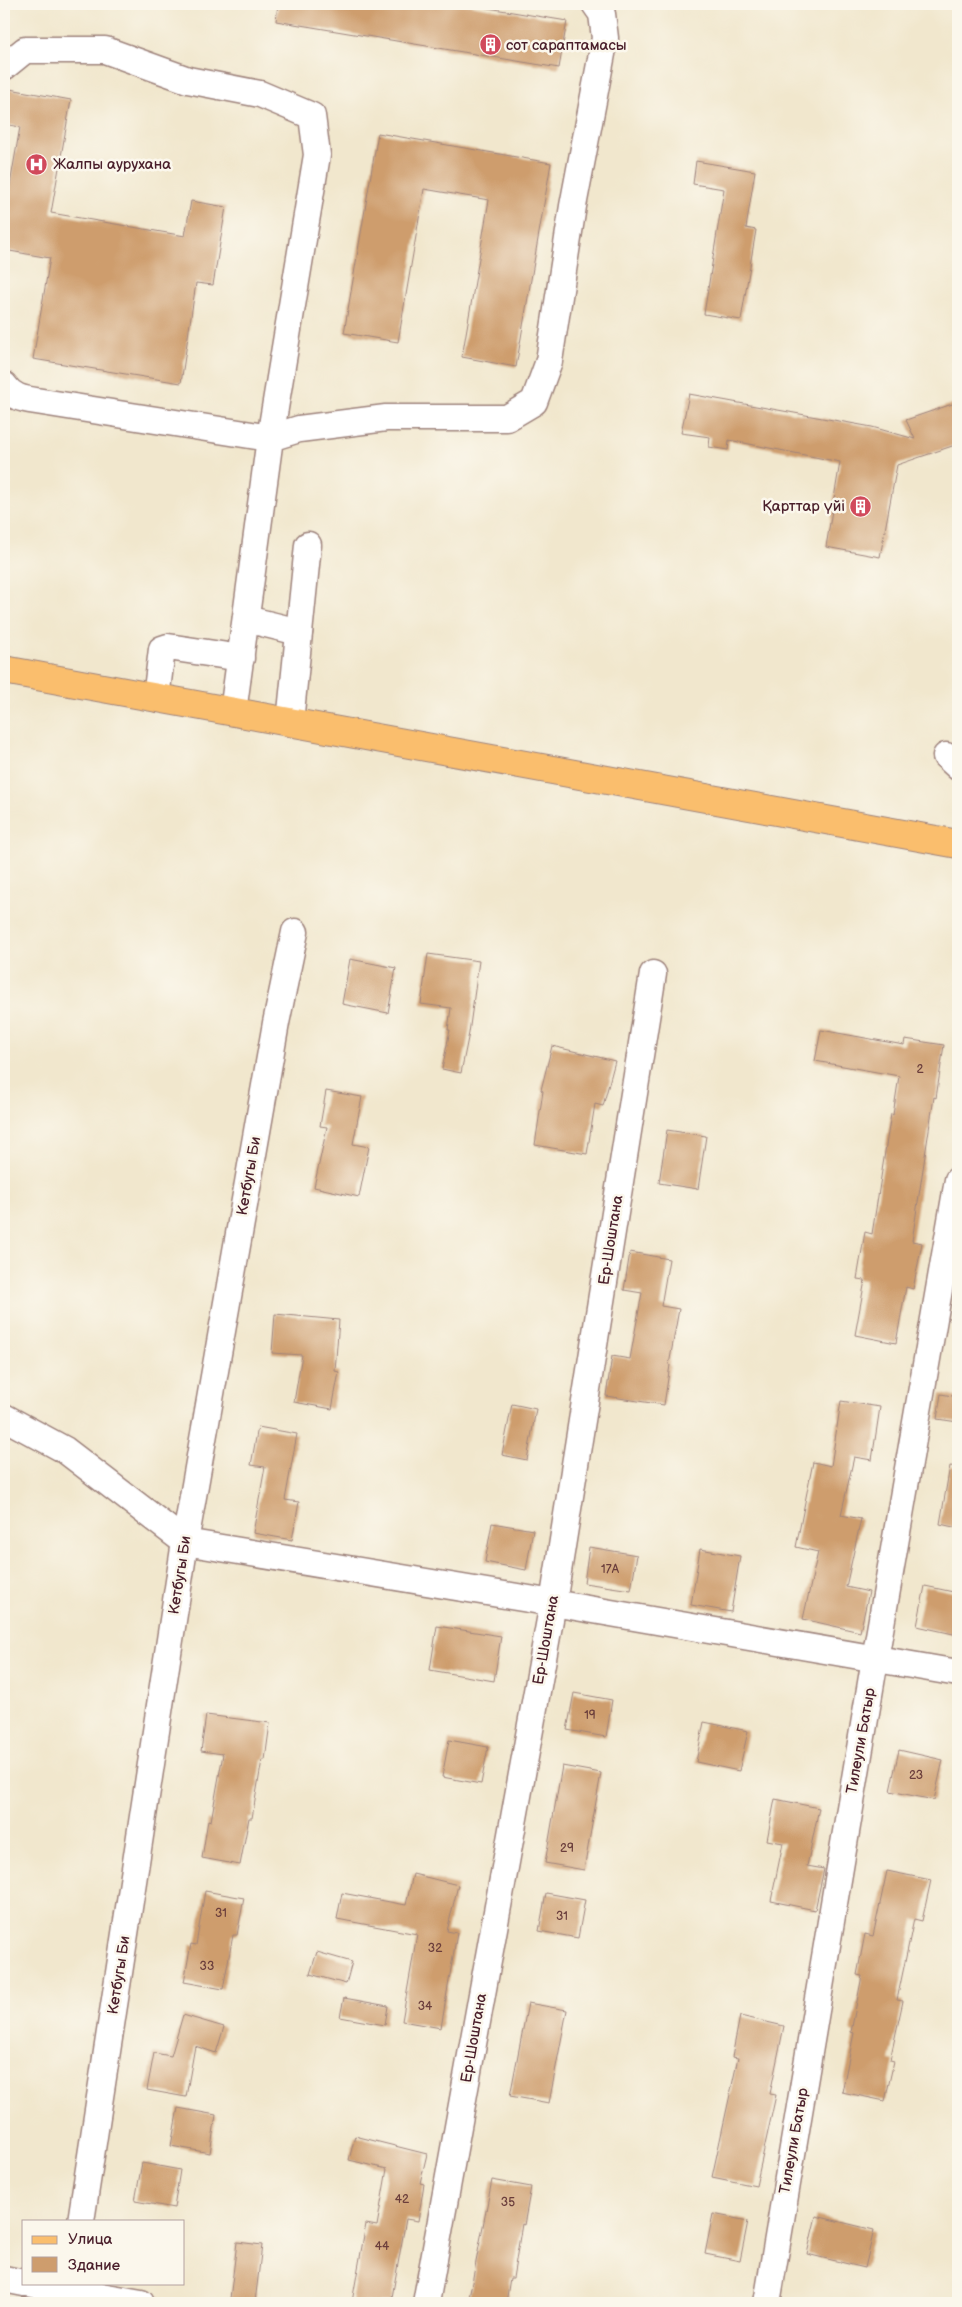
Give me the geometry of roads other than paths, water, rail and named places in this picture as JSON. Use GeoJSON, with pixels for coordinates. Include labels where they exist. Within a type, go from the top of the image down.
{"type":"FeatureCollection","features":[{"type":"Feature","properties":{"kind":"main road"},"geometry":{"type":"LineString","coordinates":[[4,670],[958,844]]}},
{"type":"Feature","properties":{"kind":"street"},"geometry":{"type":"LineString","coordinates":[[4,385],[8,392],[16,397],[36,401],[270,438],[299,429],[386,418],[507,418],[534,402],[549,361],[573,206],[605,38],[602,14],[595,4]]}},
{"type":"Feature","properties":{"kind":"street"},"geometry":{"type":"LineString","coordinates":[[4,67],[25,50],[105,50],[188,80],[260,94],[312,116],[317,155],[270,438],[233,712]]}},
{"type":"Feature","properties":{"kind":"street"},"geometry":{"type":"LineString","coordinates":[[290,722],[308,545]]}},
{"type":"Feature","properties":{"kind":"street"},"geometry":{"type":"LineString","coordinates":[[246,619],[299,632]]}},
{"type":"Feature","properties":{"kind":"street"},"geometry":{"type":"LineString","coordinates":[[156,698],[162,649],[168,647],[241,658]]}},
{"type":"Feature","properties":{"kind":"street","name":"Кетбугы Би"},"geometry":{"type":"LineString","coordinates":[[81,2220],[185,1542],[276,1023],[295,932]]}},
{"type":"Feature","properties":{"kind":"street","name":"Ер-Шоштана"},"geometry":{"type":"LineString","coordinates":[[426,2303],[553,1602],[653,974]]}},
{"type":"Feature","properties":{"kind":"street","name":"Тилеули Батыр"},"geometry":{"type":"LineString","coordinates":[[767,2303],[875,1659],[958,1180]]}},
{"type":"Feature","properties":{"kind":"street"},"geometry":{"type":"LineString","coordinates":[[4,1417],[65,1450],[185,1542],[553,1602],[958,1673]]}},
{"type":"Feature","properties":{"kind":"street"},"geometry":{"type":"LineString","coordinates":[[4,2279],[22,2283]]}},
{"type":"Feature","properties":{"kind":"street"},"geometry":{"type":"LineString","coordinates":[[33,2284],[141,2303]]}},
{"type":"Feature","properties":{"kind":"place","name":"сот сараптамасы"},"geometry":{"type":"Point","coordinates":[490,45]}},
{"type":"Feature","properties":{"kind":"place","name":"Жалпы аурухана"},"geometry":{"type":"Point","coordinates":[37,164]}},
{"type":"Feature","properties":{"kind":"place","name":"Қарттар үйі"},"geometry":{"type":"Point","coordinates":[861,506]}}]}
